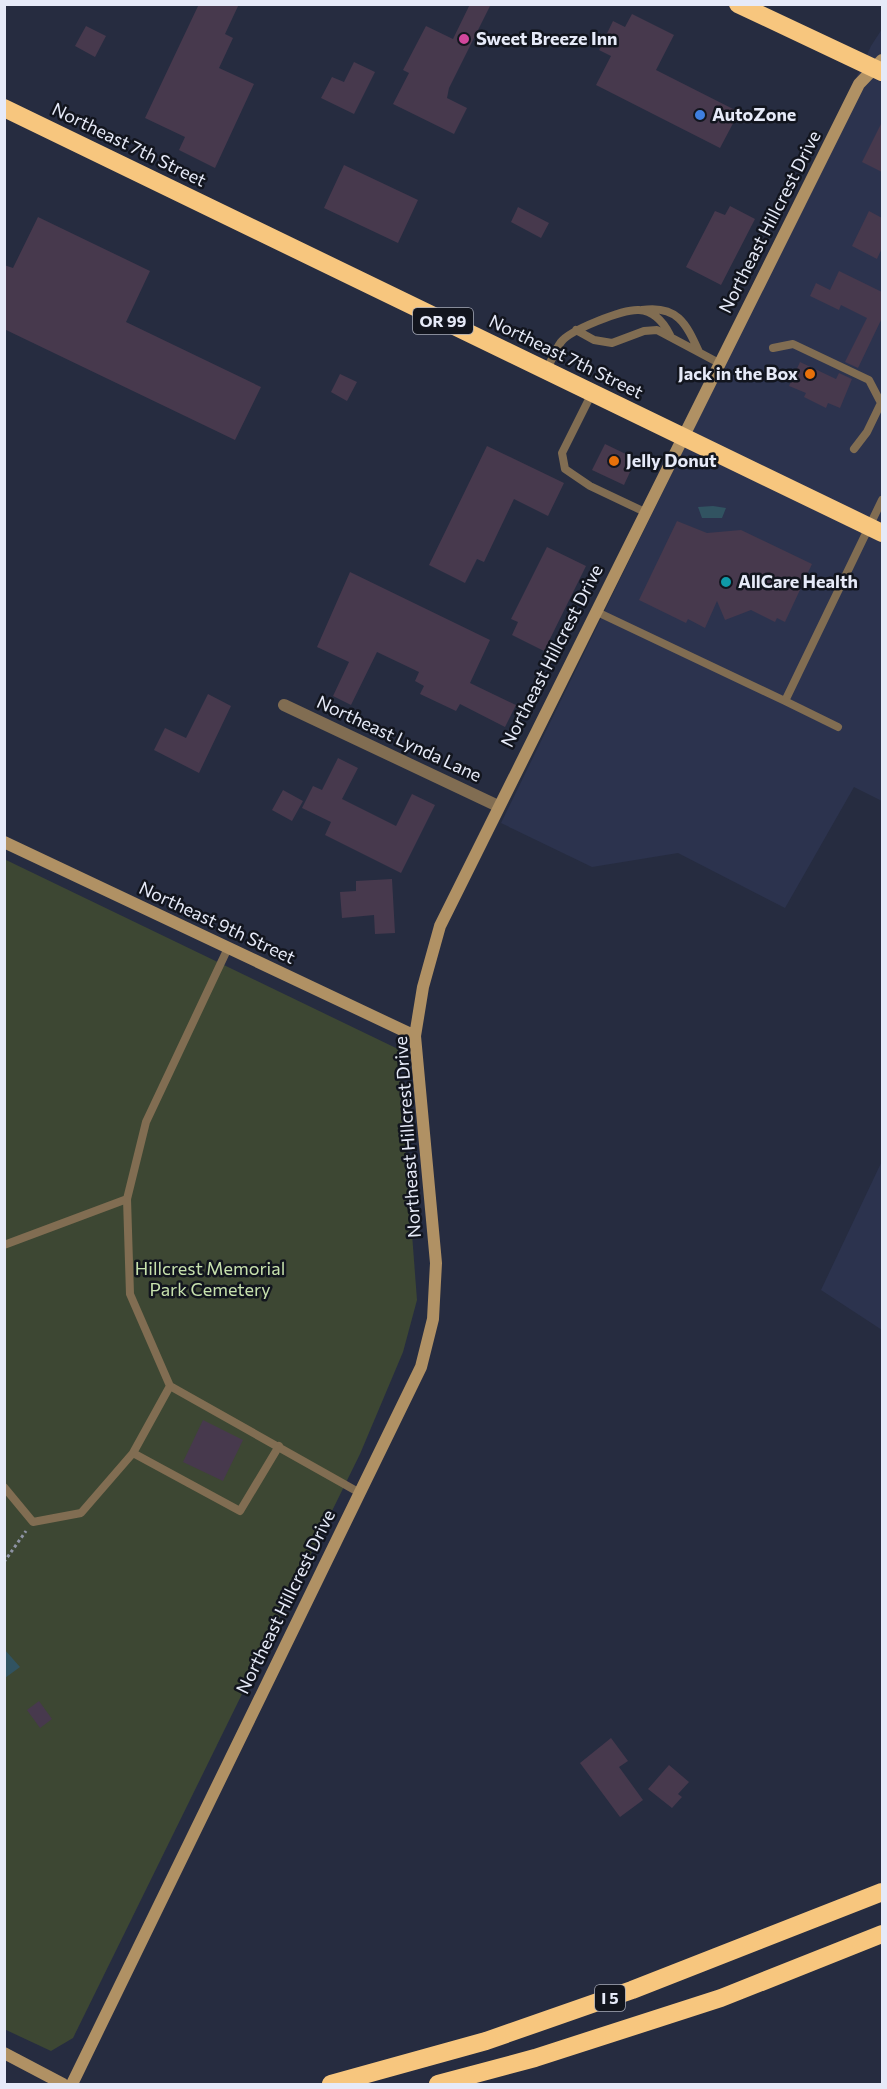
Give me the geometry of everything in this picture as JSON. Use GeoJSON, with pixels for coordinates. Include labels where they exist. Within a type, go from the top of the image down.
{"type":"FeatureCollection","features":[{"type":"Feature","properties":{"kind":"highway"},"geometry":{"type":"LineString","coordinates":[[738,4],[880,67]]}},
{"type":"Feature","properties":{"kind":"highway","name":"Northeast 7th Street"},"geometry":{"type":"LineString","coordinates":[[4,108],[876,530]]}},
{"type":"Feature","properties":{"kind":"highway","name":"I 5"},"geometry":{"type":"LineString","coordinates":[[331,2085],[486,2042],[632,1990],[882,1892]]}},
{"type":"Feature","properties":{"kind":"highway","name":"I 5"},"geometry":{"type":"LineString","coordinates":[[438,2085],[535,2058],[721,1998],[882,1934]]}},
{"type":"Feature","properties":{"kind":"street","name":"Northeast Hillcrest Drive"},"geometry":{"type":"LineString","coordinates":[[72,2085],[421,1367],[434,1319],[436,1263],[415,1036],[423,987],[440,926],[859,84],[880,67]]}},
{"type":"Feature","properties":{"kind":"street","name":"Northeast Lynda Lane"},"geometry":{"type":"LineString","coordinates":[[284,705],[498,806]]}},
{"type":"Feature","properties":{"kind":"street","name":"Northeast 9th Street"},"geometry":{"type":"LineString","coordinates":[[4,842],[415,1036]]}},
{"type":"Feature","properties":{"kind":"street"},"geometry":{"type":"LineString","coordinates":[[4,2053],[63,2085]]}},
{"type":"Feature","properties":{"kind":"lane"},"geometry":{"type":"LineString","coordinates":[[546,371],[562,341],[576,330],[639,310],[655,308],[671,311],[690,332],[699,352]]}},
{"type":"Feature","properties":{"kind":"lane"},"geometry":{"type":"LineString","coordinates":[[639,310],[656,316],[670,336]]}},
{"type":"Feature","properties":{"kind":"lane"},"geometry":{"type":"LineString","coordinates":[[576,330],[594,340],[612,343],[644,331],[657,330],[719,363]]}},
{"type":"Feature","properties":{"kind":"lane"},"geometry":{"type":"LineString","coordinates":[[773,348],[793,344],[869,381],[880,403],[867,432],[854,448]]}},
{"type":"Feature","properties":{"kind":"lane"},"geometry":{"type":"LineString","coordinates":[[591,393],[562,453],[565,469],[590,486],[645,512]]}},
{"type":"Feature","properties":{"kind":"lane"},"geometry":{"type":"LineString","coordinates":[[785,701],[876,530],[882,500]]}},
{"type":"Feature","properties":{"kind":"lane"},"geometry":{"type":"LineString","coordinates":[[595,611],[838,727]]}},
{"type":"Feature","properties":{"kind":"lane"},"geometry":{"type":"LineString","coordinates":[[228,948],[146,1122],[127,1199],[130,1294],[170,1386],[360,1492]]}},
{"type":"Feature","properties":{"kind":"lane"},"geometry":{"type":"LineString","coordinates":[[4,1245],[127,1199]]}},
{"type":"Feature","properties":{"kind":"lane"},"geometry":{"type":"LineString","coordinates":[[4,1487],[33,1522],[81,1513],[133,1453],[170,1386]]}},
{"type":"Feature","properties":{"kind":"lane"},"geometry":{"type":"LineString","coordinates":[[133,1453],[240,1511],[279,1446]]}},
{"type":"Feature","properties":{"kind":"path"},"geometry":{"type":"LineString","coordinates":[[4,1562],[33,1522]]}},
{"type":"Feature","properties":{"kind":"shaded area"},"geometry":{"type":"Polygon","coordinates":[[[882,29],[882,801],[854,787],[785,908],[678,853],[592,867],[501,823],[692,432],[871,46],[882,29]]]}},
{"type":"Feature","properties":{"kind":"shaded area"},"geometry":{"type":"Polygon","coordinates":[[[698,507],[726,508],[722,518],[702,518],[698,507]]]}},
{"type":"Feature","properties":{"kind":"shaded area"},"geometry":{"type":"Polygon","coordinates":[[[882,1161],[882,1330],[821,1290],[882,1161]]]}},
{"type":"Feature","properties":{"kind":"shaded area"},"geometry":{"type":"Polygon","coordinates":[[[5,1650],[20,1667],[4,1678],[5,1650]]]}},
{"type":"Feature","properties":{"kind":"green space","name":"Hillcrest Memorial Park Cemetery"},"geometry":{"type":"Polygon","coordinates":[[[4,859],[398,1049],[417,1300],[403,1352],[360,1454],[73,2038],[51,2051],[4,2029],[4,859]]]}},
{"type":"Feature","properties":{"kind":"building"},"geometry":{"type":"Polygon","coordinates":[[[199,4],[239,4],[225,34],[233,38],[219,68],[254,84],[215,168],[179,150],[185,137],[145,118],[199,4]]]}},
{"type":"Feature","properties":{"kind":"building"},"geometry":{"type":"Polygon","coordinates":[[[470,4],[491,4],[449,88],[447,98],[467,108],[454,134],[393,104],[409,73],[403,70],[426,26],[453,39],[470,4]]]}},
{"type":"Feature","properties":{"kind":"building"},"geometry":{"type":"Polygon","coordinates":[[[632,14],[674,35],[656,70],[739,112],[720,148],[596,85],[611,56],[599,50],[613,21],[625,27],[632,14]]]}},
{"type":"Feature","properties":{"kind":"building"},"geometry":{"type":"Polygon","coordinates":[[[86,26],[106,36],[95,57],[75,46],[86,26]]]}},
{"type":"Feature","properties":{"kind":"building"},"geometry":{"type":"Polygon","coordinates":[[[354,62],[375,72],[354,114],[321,98],[332,77],[344,82],[354,62]]]}},
{"type":"Feature","properties":{"kind":"building"},"geometry":{"type":"Polygon","coordinates":[[[882,122],[882,172],[862,162],[882,122]]]}},
{"type":"Feature","properties":{"kind":"building"},"geometry":{"type":"Polygon","coordinates":[[[344,165],[418,200],[398,243],[324,208],[344,165]]]}},
{"type":"Feature","properties":{"kind":"building"},"geometry":{"type":"Polygon","coordinates":[[[730,206],[755,219],[721,285],[686,267],[715,211],[725,215],[730,206]]]}},
{"type":"Feature","properties":{"kind":"building"},"geometry":{"type":"Polygon","coordinates":[[[518,207],[549,223],[541,238],[511,222],[518,207]]]}},
{"type":"Feature","properties":{"kind":"building"},"geometry":{"type":"Polygon","coordinates":[[[869,211],[882,218],[882,248],[877,259],[852,246],[869,211]]]}},
{"type":"Feature","properties":{"kind":"building"},"geometry":{"type":"Polygon","coordinates":[[[38,217],[150,271],[126,322],[261,387],[235,440],[4,329],[4,265],[13,268],[38,217]]]}},
{"type":"Feature","properties":{"kind":"building"},"geometry":{"type":"Polygon","coordinates":[[[839,271],[882,292],[882,318],[858,368],[845,362],[867,318],[841,305],[839,310],[810,296],[816,283],[830,290],[839,271]]]}},
{"type":"Feature","properties":{"kind":"building","name":"Jack in the Box"},"geometry":{"type":"Polygon","coordinates":[[[800,362],[836,379],[839,373],[852,379],[840,408],[828,403],[826,408],[804,397],[806,393],[789,386],[800,362]]]}},
{"type":"Feature","properties":{"kind":"building"},"geometry":{"type":"Polygon","coordinates":[[[340,374],[357,382],[347,401],[331,392],[340,374]]]}},
{"type":"Feature","properties":{"kind":"building"},"geometry":{"type":"Polygon","coordinates":[[[605,444],[636,459],[624,485],[592,470],[605,444]]]}},
{"type":"Feature","properties":{"kind":"building"},"geometry":{"type":"Polygon","coordinates":[[[487,446],[564,483],[548,516],[514,499],[484,562],[477,559],[465,583],[429,565],[487,446]]]}},
{"type":"Feature","properties":{"kind":"building","name":"AllCare Health"},"geometry":{"type":"Polygon","coordinates":[[[677,521],[707,533],[741,530],[812,564],[785,622],[777,618],[775,622],[751,610],[725,620],[717,601],[705,628],[688,619],[686,623],[639,600],[677,521]]]}},
{"type":"Feature","properties":{"kind":"building"},"geometry":{"type":"Polygon","coordinates":[[[547,547],[586,566],[544,651],[512,635],[518,622],[511,619],[547,547]]]}},
{"type":"Feature","properties":{"kind":"building"},"geometry":{"type":"Polygon","coordinates":[[[350,572],[490,640],[470,683],[516,705],[505,727],[460,704],[456,711],[420,694],[424,686],[415,681],[419,672],[377,652],[351,705],[333,696],[349,662],[317,647],[350,572]]]}},
{"type":"Feature","properties":{"kind":"building"},"geometry":{"type":"Polygon","coordinates":[[[208,694],[231,706],[199,773],[154,750],[165,728],[186,738],[208,694]]]}},
{"type":"Feature","properties":{"kind":"building"},"geometry":{"type":"Polygon","coordinates":[[[338,758],[358,768],[342,799],[396,826],[412,794],[435,805],[401,873],[325,835],[331,822],[302,808],[313,786],[322,790],[338,758]]]}},
{"type":"Feature","properties":{"kind":"building"},"geometry":{"type":"Polygon","coordinates":[[[283,790],[303,801],[292,821],[272,810],[283,790]]]}},
{"type":"Feature","properties":{"kind":"building"},"geometry":{"type":"Polygon","coordinates":[[[392,879],[395,933],[375,934],[374,915],[342,918],[340,892],[356,891],[356,881],[392,879]]]}},
{"type":"Feature","properties":{"kind":"building"},"geometry":{"type":"Polygon","coordinates":[[[203,1420],[243,1440],[223,1481],[183,1462],[203,1420]]]}},
{"type":"Feature","properties":{"kind":"building"},"geometry":{"type":"Polygon","coordinates":[[[39,1701],[52,1719],[40,1728],[27,1710],[39,1701]]]}},
{"type":"Feature","properties":{"kind":"building"},"geometry":{"type":"Polygon","coordinates":[[[611,1738],[628,1761],[619,1767],[643,1800],[620,1817],[580,1763],[611,1738]]]}},
{"type":"Feature","properties":{"kind":"building"},"geometry":{"type":"Polygon","coordinates":[[[669,1765],[689,1782],[678,1794],[682,1797],[672,1808],[648,1789],[669,1765]]]}},
{"type":"Feature","properties":{"kind":"place","name":"Sweet Breeze Inn"},"geometry":{"type":"Point","coordinates":[464,39]}},
{"type":"Feature","properties":{"kind":"place","name":"AutoZone"},"geometry":{"type":"Point","coordinates":[700,115]}},
{"type":"Feature","properties":{"kind":"place","name":"Jack in the Box"},"geometry":{"type":"Point","coordinates":[810,374]}},
{"type":"Feature","properties":{"kind":"place","name":"Jelly Donut"},"geometry":{"type":"Point","coordinates":[614,461]}},
{"type":"Feature","properties":{"kind":"place","name":"AllCare Health"},"geometry":{"type":"Point","coordinates":[726,582]}}]}
